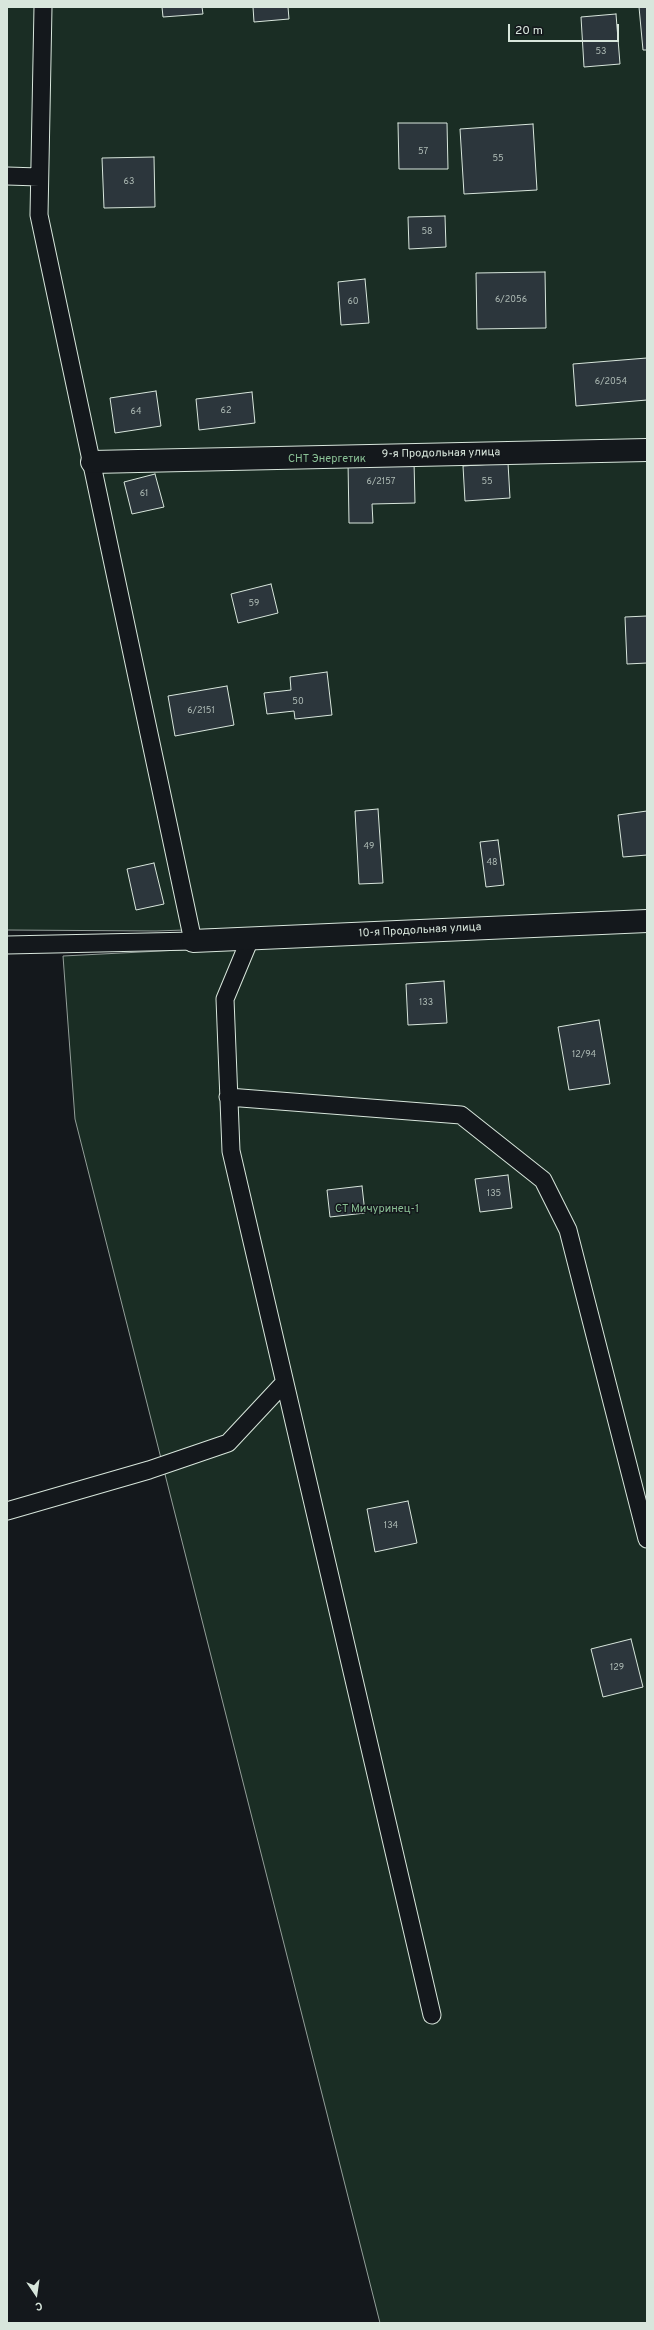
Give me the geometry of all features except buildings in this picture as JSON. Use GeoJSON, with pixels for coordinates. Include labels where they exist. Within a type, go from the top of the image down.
{"type":"FeatureCollection","features":[{"type":"Feature","properties":{"kind":"street","name":"9-я Продольная улица"},"geometry":{"type":"LineString","coordinates":[[92,462],[647,450]]}},
{"type":"Feature","properties":{"kind":"street","name":"10-я Продольная улица"},"geometry":{"type":"LineString","coordinates":[[194,941],[647,921]]}},
{"type":"Feature","properties":{"kind":"lane"},"geometry":{"type":"LineString","coordinates":[[7,945],[194,941],[39,215],[43,7]]}},
{"type":"Feature","properties":{"kind":"lane"},"geometry":{"type":"LineString","coordinates":[[7,176],[39,178]]}},
{"type":"Feature","properties":{"kind":"lane"},"geometry":{"type":"LineString","coordinates":[[250,939],[225,999],[231,1151],[432,2015]]}},
{"type":"Feature","properties":{"kind":"lane"},"geometry":{"type":"LineString","coordinates":[[228,1097],[461,1115],[543,1180],[568,1230],[647,1539]]}},
{"type":"Feature","properties":{"kind":"lane"},"geometry":{"type":"LineString","coordinates":[[7,1511],[149,1470],[228,1443],[284,1382]]}},
{"type":"Feature","properties":{"kind":"green space","name":"СНТ Энергетик"},"geometry":{"type":"Polygon","coordinates":[[[7,7],[647,7],[647,914],[156,931],[7,930],[7,7]]]}},
{"type":"Feature","properties":{"kind":"green space","name":"СТ Мичуринец-1"},"geometry":{"type":"Polygon","coordinates":[[[647,926],[647,2323],[380,2323],[75,1119],[63,956],[647,926]]]}}]}
